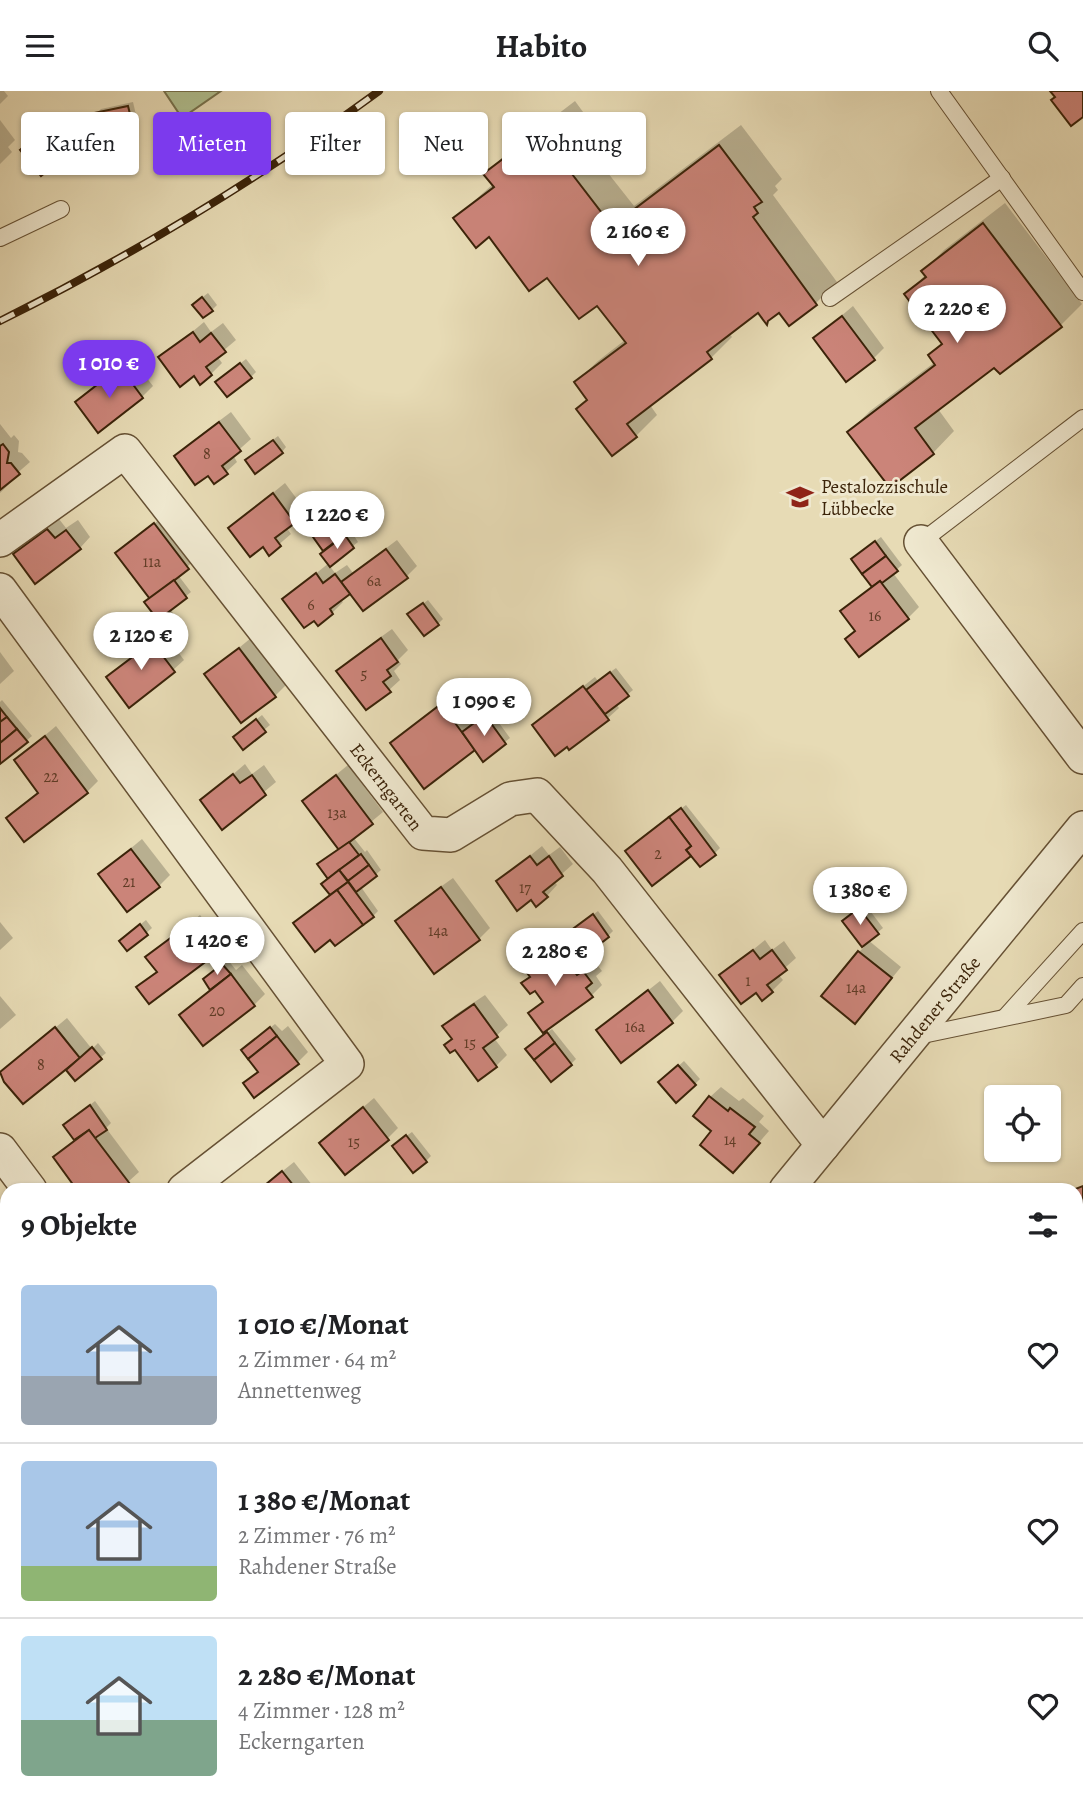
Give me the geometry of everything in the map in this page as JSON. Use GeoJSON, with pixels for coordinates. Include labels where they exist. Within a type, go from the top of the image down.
{"type":"FeatureCollection","features":[{"type":"Feature","properties":{"kind":"street","name":"Eckerngarten"},"geometry":{"type":"LineString","coordinates":[[0,540],[125,451],[423,833],[452,835],[510,799],[537,795],[607,870],[823,1145]]}},
{"type":"Feature","properties":{"kind":"street"},"geometry":{"type":"LineString","coordinates":[[920,542],[1083,757]]}},
{"type":"Feature","properties":{"kind":"street"},"geometry":{"type":"LineString","coordinates":[[0,590],[347,1064],[193,1183]]}},
{"type":"Feature","properties":{"kind":"street","name":"Rahdener Straße"},"geometry":{"type":"LineString","coordinates":[[792,1183],[1083,828]]}},
{"type":"Feature","properties":{"kind":"street"},"geometry":{"type":"LineString","coordinates":[[0,1150],[25,1183]]}},
{"type":"Feature","properties":{"kind":"lane"},"geometry":{"type":"LineString","coordinates":[[939,91],[1083,292]]}},
{"type":"Feature","properties":{"kind":"lane"},"geometry":{"type":"LineString","coordinates":[[830,298],[1002,178]]}},
{"type":"Feature","properties":{"kind":"lane"},"geometry":{"type":"LineString","coordinates":[[0,238],[61,209]]}},
{"type":"Feature","properties":{"kind":"lane"},"geometry":{"type":"LineString","coordinates":[[920,542],[1083,418]]}},
{"type":"Feature","properties":{"kind":"lane"},"geometry":{"type":"LineString","coordinates":[[1006,1016],[1083,931]]}},
{"type":"Feature","properties":{"kind":"lane"},"geometry":{"type":"LineString","coordinates":[[913,1037],[1066,1005],[1083,986]]}},
{"type":"Feature","properties":{"kind":"green space"},"geometry":{"type":"Polygon","coordinates":[[[164,91],[221,91],[191,112],[178,112],[164,91]]]}},
{"type":"Feature","properties":{"kind":"building"},"geometry":{"type":"Polygon","coordinates":[[[1050,91],[1083,91],[1083,117],[1071,126],[1051,100],[1055,97],[1050,91]]]}},
{"type":"Feature","properties":{"kind":"building"},"geometry":{"type":"Polygon","coordinates":[[[128,106],[130,112],[99,112],[128,106]]]}},
{"type":"Feature","properties":{"kind":"building"},"geometry":{"type":"Polygon","coordinates":[[[719,145],[762,202],[754,207],[758,213],[753,217],[817,305],[789,326],[779,313],[768,321],[767,325],[758,313],[707,352],[712,359],[627,424],[637,437],[612,456],[576,409],[587,400],[574,382],[626,343],[597,306],[579,319],[547,278],[529,291],[489,237],[476,248],[453,218],[494,187],[484,175],[488,175],[488,170],[502,160],[502,175],[573,175],[612,226],[719,145]]]}},
{"type":"Feature","properties":{"kind":"building"},"geometry":{"type":"Polygon","coordinates":[[[983,223],[1062,327],[1000,374],[994,368],[915,428],[934,454],[890,488],[847,432],[935,365],[928,355],[942,344],[904,294],[926,277],[921,271],[983,223]]]}},
{"type":"Feature","properties":{"kind":"building"},"geometry":{"type":"Polygon","coordinates":[[[202,297],[213,311],[203,318],[192,305],[202,297]]]}},
{"type":"Feature","properties":{"kind":"building"},"geometry":{"type":"Polygon","coordinates":[[[842,316],[875,360],[846,382],[813,338],[842,316]]]}},
{"type":"Feature","properties":{"kind":"building"},"geometry":{"type":"Polygon","coordinates":[[[193,332],[200,342],[211,333],[226,352],[206,367],[212,375],[200,385],[194,376],[180,387],[158,357],[193,332]]]}},
{"type":"Feature","properties":{"kind":"building"},"geometry":{"type":"Polygon","coordinates":[[[240,363],[252,378],[227,397],[215,382],[240,363]]]}},
{"type":"Feature","properties":{"kind":"building"},"geometry":{"type":"Polygon","coordinates":[[[120,367],[143,398],[98,433],[75,402],[120,367]]]}},
{"type":"Feature","properties":{"kind":"building"},"geometry":{"type":"Polygon","coordinates":[[[219,422],[241,451],[222,466],[228,474],[214,484],[208,476],[195,485],[174,456],[219,422]]]}},
{"type":"Feature","properties":{"kind":"building"},"geometry":{"type":"Polygon","coordinates":[[[273,440],[283,453],[255,474],[245,460],[273,440]]]}},
{"type":"Feature","properties":{"kind":"building"},"geometry":{"type":"Polygon","coordinates":[[[3,444],[9,452],[7,463],[11,463],[20,474],[0,490],[0,446],[3,444]]]}},
{"type":"Feature","properties":{"kind":"building"},"geometry":{"type":"Polygon","coordinates":[[[273,493],[295,523],[275,538],[281,546],[269,556],[263,547],[250,557],[228,528],[273,493]]]}},
{"type":"Feature","properties":{"kind":"building"},"geometry":{"type":"Polygon","coordinates":[[[331,513],[347,534],[340,538],[325,517],[331,513]]]}},
{"type":"Feature","properties":{"kind":"building"},"geometry":{"type":"Polygon","coordinates":[[[325,517],[340,538],[323,551],[308,530],[325,517]]]}},
{"type":"Feature","properties":{"kind":"building"},"geometry":{"type":"Polygon","coordinates":[[[154,523],[189,569],[150,599],[115,553],[154,523]]]}},
{"type":"Feature","properties":{"kind":"building"},"geometry":{"type":"Polygon","coordinates":[[[47,529],[55,538],[66,530],[81,549],[35,584],[13,554],[47,529]]]}},
{"type":"Feature","properties":{"kind":"building"},"geometry":{"type":"Polygon","coordinates":[[[345,535],[354,548],[330,567],[320,554],[345,535]]]}},
{"type":"Feature","properties":{"kind":"building"},"geometry":{"type":"Polygon","coordinates":[[[875,541],[886,556],[862,574],[851,559],[875,541]]]}},
{"type":"Feature","properties":{"kind":"building"},"geometry":{"type":"Polygon","coordinates":[[[386,549],[408,578],[363,611],[341,582],[386,549]]]}},
{"type":"Feature","properties":{"kind":"building"},"geometry":{"type":"Polygon","coordinates":[[[886,556],[898,571],[872,587],[862,574],[886,556]]]}},
{"type":"Feature","properties":{"kind":"building"},"geometry":{"type":"Polygon","coordinates":[[[316,573],[323,583],[335,574],[350,594],[330,609],[333,614],[318,626],[314,621],[304,628],[282,599],[316,573]]]}},
{"type":"Feature","properties":{"kind":"building"},"geometry":{"type":"Polygon","coordinates":[[[174,580],[187,598],[158,620],[144,602],[174,580]]]}},
{"type":"Feature","properties":{"kind":"building"},"geometry":{"type":"Polygon","coordinates":[[[880,581],[909,619],[859,657],[845,639],[855,631],[840,611],[880,581]]]}},
{"type":"Feature","properties":{"kind":"building"},"geometry":{"type":"Polygon","coordinates":[[[423,603],[439,625],[424,636],[407,614],[423,603]]]}},
{"type":"Feature","properties":{"kind":"building"},"geometry":{"type":"Polygon","coordinates":[[[166,615],[183,638],[162,654],[144,631],[166,615]]]}},
{"type":"Feature","properties":{"kind":"building"},"geometry":{"type":"Polygon","coordinates":[[[144,631],[175,672],[129,708],[106,677],[139,652],[131,641],[144,631]]]}},
{"type":"Feature","properties":{"kind":"building"},"geometry":{"type":"Polygon","coordinates":[[[381,638],[398,662],[387,670],[391,676],[383,682],[391,692],[366,710],[336,671],[381,638]]]}},
{"type":"Feature","properties":{"kind":"building"},"geometry":{"type":"Polygon","coordinates":[[[239,648],[276,697],[241,723],[204,674],[239,648]]]}},
{"type":"Feature","properties":{"kind":"building"},"geometry":{"type":"Polygon","coordinates":[[[610,672],[629,696],[605,714],[586,690],[610,672]]]}},
{"type":"Feature","properties":{"kind":"building"},"geometry":{"type":"Polygon","coordinates":[[[583,686],[609,720],[569,750],[567,747],[555,756],[532,725],[583,686]]]}},
{"type":"Feature","properties":{"kind":"building"},"geometry":{"type":"Polygon","coordinates":[[[441,704],[475,750],[424,789],[390,743],[441,704]]]}},
{"type":"Feature","properties":{"kind":"building"},"geometry":{"type":"Polygon","coordinates":[[[0,708],[7,717],[0,722],[0,708]]]}},
{"type":"Feature","properties":{"kind":"building"},"geometry":{"type":"Polygon","coordinates":[[[485,715],[506,744],[483,762],[462,732],[485,715]]]}},
{"type":"Feature","properties":{"kind":"building"},"geometry":{"type":"Polygon","coordinates":[[[7,717],[17,729],[0,743],[0,722],[7,717]]]}},
{"type":"Feature","properties":{"kind":"building"},"geometry":{"type":"Polygon","coordinates":[[[256,719],[266,732],[243,750],[233,737],[256,719]]]}},
{"type":"Feature","properties":{"kind":"building"},"geometry":{"type":"Polygon","coordinates":[[[17,729],[28,742],[0,764],[0,743],[17,729]]]}},
{"type":"Feature","properties":{"kind":"building"},"geometry":{"type":"Polygon","coordinates":[[[45,736],[88,793],[24,842],[6,818],[38,793],[14,760],[45,736]]]}},
{"type":"Feature","properties":{"kind":"building"},"geometry":{"type":"Polygon","coordinates":[[[233,774],[240,783],[252,775],[266,795],[222,830],[200,800],[233,774]]]}},
{"type":"Feature","properties":{"kind":"building"},"geometry":{"type":"Polygon","coordinates":[[[336,775],[373,824],[339,850],[302,801],[336,775]]]}},
{"type":"Feature","properties":{"kind":"building"},"geometry":{"type":"Polygon","coordinates":[[[681,808],[716,855],[700,867],[686,850],[691,846],[669,817],[681,808]]]}},
{"type":"Feature","properties":{"kind":"building"},"geometry":{"type":"Polygon","coordinates":[[[669,817],[691,846],[686,850],[691,856],[652,886],[625,851],[669,817]]]}},
{"type":"Feature","properties":{"kind":"building"},"geometry":{"type":"Polygon","coordinates":[[[349,842],[359,855],[328,879],[317,864],[349,842]]]}},
{"type":"Feature","properties":{"kind":"building"},"geometry":{"type":"Polygon","coordinates":[[[131,849],[160,887],[127,912],[98,874],[131,849]]]}},
{"type":"Feature","properties":{"kind":"building"},"geometry":{"type":"Polygon","coordinates":[[[361,854],[369,865],[348,881],[339,870],[361,854]]]}},
{"type":"Feature","properties":{"kind":"building"},"geometry":{"type":"Polygon","coordinates":[[[530,856],[537,865],[549,856],[563,876],[543,892],[548,897],[536,907],[531,900],[517,911],[496,881],[530,856]]]}},
{"type":"Feature","properties":{"kind":"building"},"geometry":{"type":"Polygon","coordinates":[[[369,865],[377,876],[356,892],[348,881],[369,865]]]}},
{"type":"Feature","properties":{"kind":"building"},"geometry":{"type":"Polygon","coordinates":[[[339,870],[348,882],[330,895],[321,884],[339,870]]]}},
{"type":"Feature","properties":{"kind":"building"},"geometry":{"type":"Polygon","coordinates":[[[348,882],[374,917],[363,925],[337,890],[348,882]]]}},
{"type":"Feature","properties":{"kind":"building"},"geometry":{"type":"Polygon","coordinates":[[[441,887],[480,940],[434,974],[395,921],[441,887]]]}},
{"type":"Feature","properties":{"kind":"building"},"geometry":{"type":"Polygon","coordinates":[[[337,890],[363,925],[335,946],[330,940],[315,952],[293,923],[337,890]]]}},
{"type":"Feature","properties":{"kind":"building"},"geometry":{"type":"Polygon","coordinates":[[[859,908],[879,934],[862,947],[842,921],[859,908]]]}},
{"type":"Feature","properties":{"kind":"building"},"geometry":{"type":"Polygon","coordinates":[[[593,914],[609,937],[587,954],[570,931],[593,914]]]}},
{"type":"Feature","properties":{"kind":"building"},"geometry":{"type":"Polygon","coordinates":[[[140,924],[148,935],[127,951],[119,941],[140,924]]]}},
{"type":"Feature","properties":{"kind":"building"},"geometry":{"type":"Polygon","coordinates":[[[188,925],[201,941],[206,942],[212,957],[149,1004],[136,987],[157,972],[145,957],[188,925]]]}},
{"type":"Feature","properties":{"kind":"building"},"geometry":{"type":"Polygon","coordinates":[[[553,944],[577,975],[583,971],[592,983],[586,988],[593,997],[543,1033],[528,1013],[543,1002],[535,991],[530,994],[521,983],[530,977],[522,966],[553,944]]]}},
{"type":"Feature","properties":{"kind":"building"},"geometry":{"type":"Polygon","coordinates":[[[753,950],[760,959],[772,950],[787,970],[767,985],[773,992],[762,1001],[756,993],[741,1004],[719,975],[753,950]]]}},
{"type":"Feature","properties":{"kind":"building"},"geometry":{"type":"Polygon","coordinates":[[[858,951],[892,978],[855,1024],[821,996],[858,951]]]}},
{"type":"Feature","properties":{"kind":"building"},"geometry":{"type":"Polygon","coordinates":[[[222,964],[231,974],[210,990],[203,979],[222,964]]]}},
{"type":"Feature","properties":{"kind":"building"},"geometry":{"type":"Polygon","coordinates":[[[231,974],[255,1006],[203,1046],[179,1015],[231,974]]]}},
{"type":"Feature","properties":{"kind":"building"},"geometry":{"type":"Polygon","coordinates":[[[648,990],[673,1023],[621,1063],[596,1030],[648,990]]]}},
{"type":"Feature","properties":{"kind":"building"},"geometry":{"type":"Polygon","coordinates":[[[474,1004],[498,1037],[483,1048],[497,1067],[478,1081],[455,1050],[450,1053],[444,1045],[452,1039],[442,1026],[474,1004]]]}},
{"type":"Feature","properties":{"kind":"building"},"geometry":{"type":"Polygon","coordinates":[[[55,1027],[80,1058],[23,1104],[4,1082],[0,1072],[55,1027]]]}},
{"type":"Feature","properties":{"kind":"building"},"geometry":{"type":"Polygon","coordinates":[[[270,1027],[277,1036],[248,1059],[241,1050],[270,1027]]]}},
{"type":"Feature","properties":{"kind":"building"},"geometry":{"type":"Polygon","coordinates":[[[547,1032],[555,1043],[534,1060],[525,1049],[547,1032]]]}},
{"type":"Feature","properties":{"kind":"building"},"geometry":{"type":"Polygon","coordinates":[[[277,1036],[299,1064],[254,1098],[243,1083],[258,1072],[248,1059],[277,1036]]]}},
{"type":"Feature","properties":{"kind":"building"},"geometry":{"type":"Polygon","coordinates":[[[555,1043],[572,1065],[551,1082],[534,1060],[555,1043]]]}},
{"type":"Feature","properties":{"kind":"building"},"geometry":{"type":"Polygon","coordinates":[[[92,1047],[102,1059],[75,1081],[66,1070],[92,1047]]]}},
{"type":"Feature","properties":{"kind":"building"},"geometry":{"type":"Polygon","coordinates":[[[678,1065],[696,1085],[676,1103],[658,1082],[678,1065]]]}},
{"type":"Feature","properties":{"kind":"building"},"geometry":{"type":"Polygon","coordinates":[[[709,1096],[755,1127],[749,1134],[760,1143],[733,1173],[700,1145],[711,1131],[693,1116],[709,1096]]]}},
{"type":"Feature","properties":{"kind":"building"},"geometry":{"type":"Polygon","coordinates":[[[90,1105],[107,1130],[95,1138],[89,1130],[74,1140],[63,1125],[90,1105]]]}},
{"type":"Feature","properties":{"kind":"building"},"geometry":{"type":"Polygon","coordinates":[[[363,1107],[389,1140],[345,1175],[319,1143],[363,1107]]]}},
{"type":"Feature","properties":{"kind":"building"},"geometry":{"type":"Polygon","coordinates":[[[89,1130],[129,1183],[72,1183],[53,1157],[89,1130]]]}},
{"type":"Feature","properties":{"kind":"building"},"geometry":{"type":"Polygon","coordinates":[[[406,1135],[427,1162],[413,1173],[392,1146],[406,1135]]]}},
{"type":"Feature","properties":{"kind":"building"},"geometry":{"type":"Polygon","coordinates":[[[282,1171],[291,1183],[267,1183],[282,1171]]]}},
{"type":"Feature","properties":{"kind":"railway"},"geometry":{"type":"LineString","coordinates":[[0,321],[98,270],[194,214],[288,155],[379,91]]}},
{"type":"Feature","properties":{"kind":"place","name":"Pestalozzischule Lübbecke"},"geometry":{"type":"Point","coordinates":[800,497]}}]}
